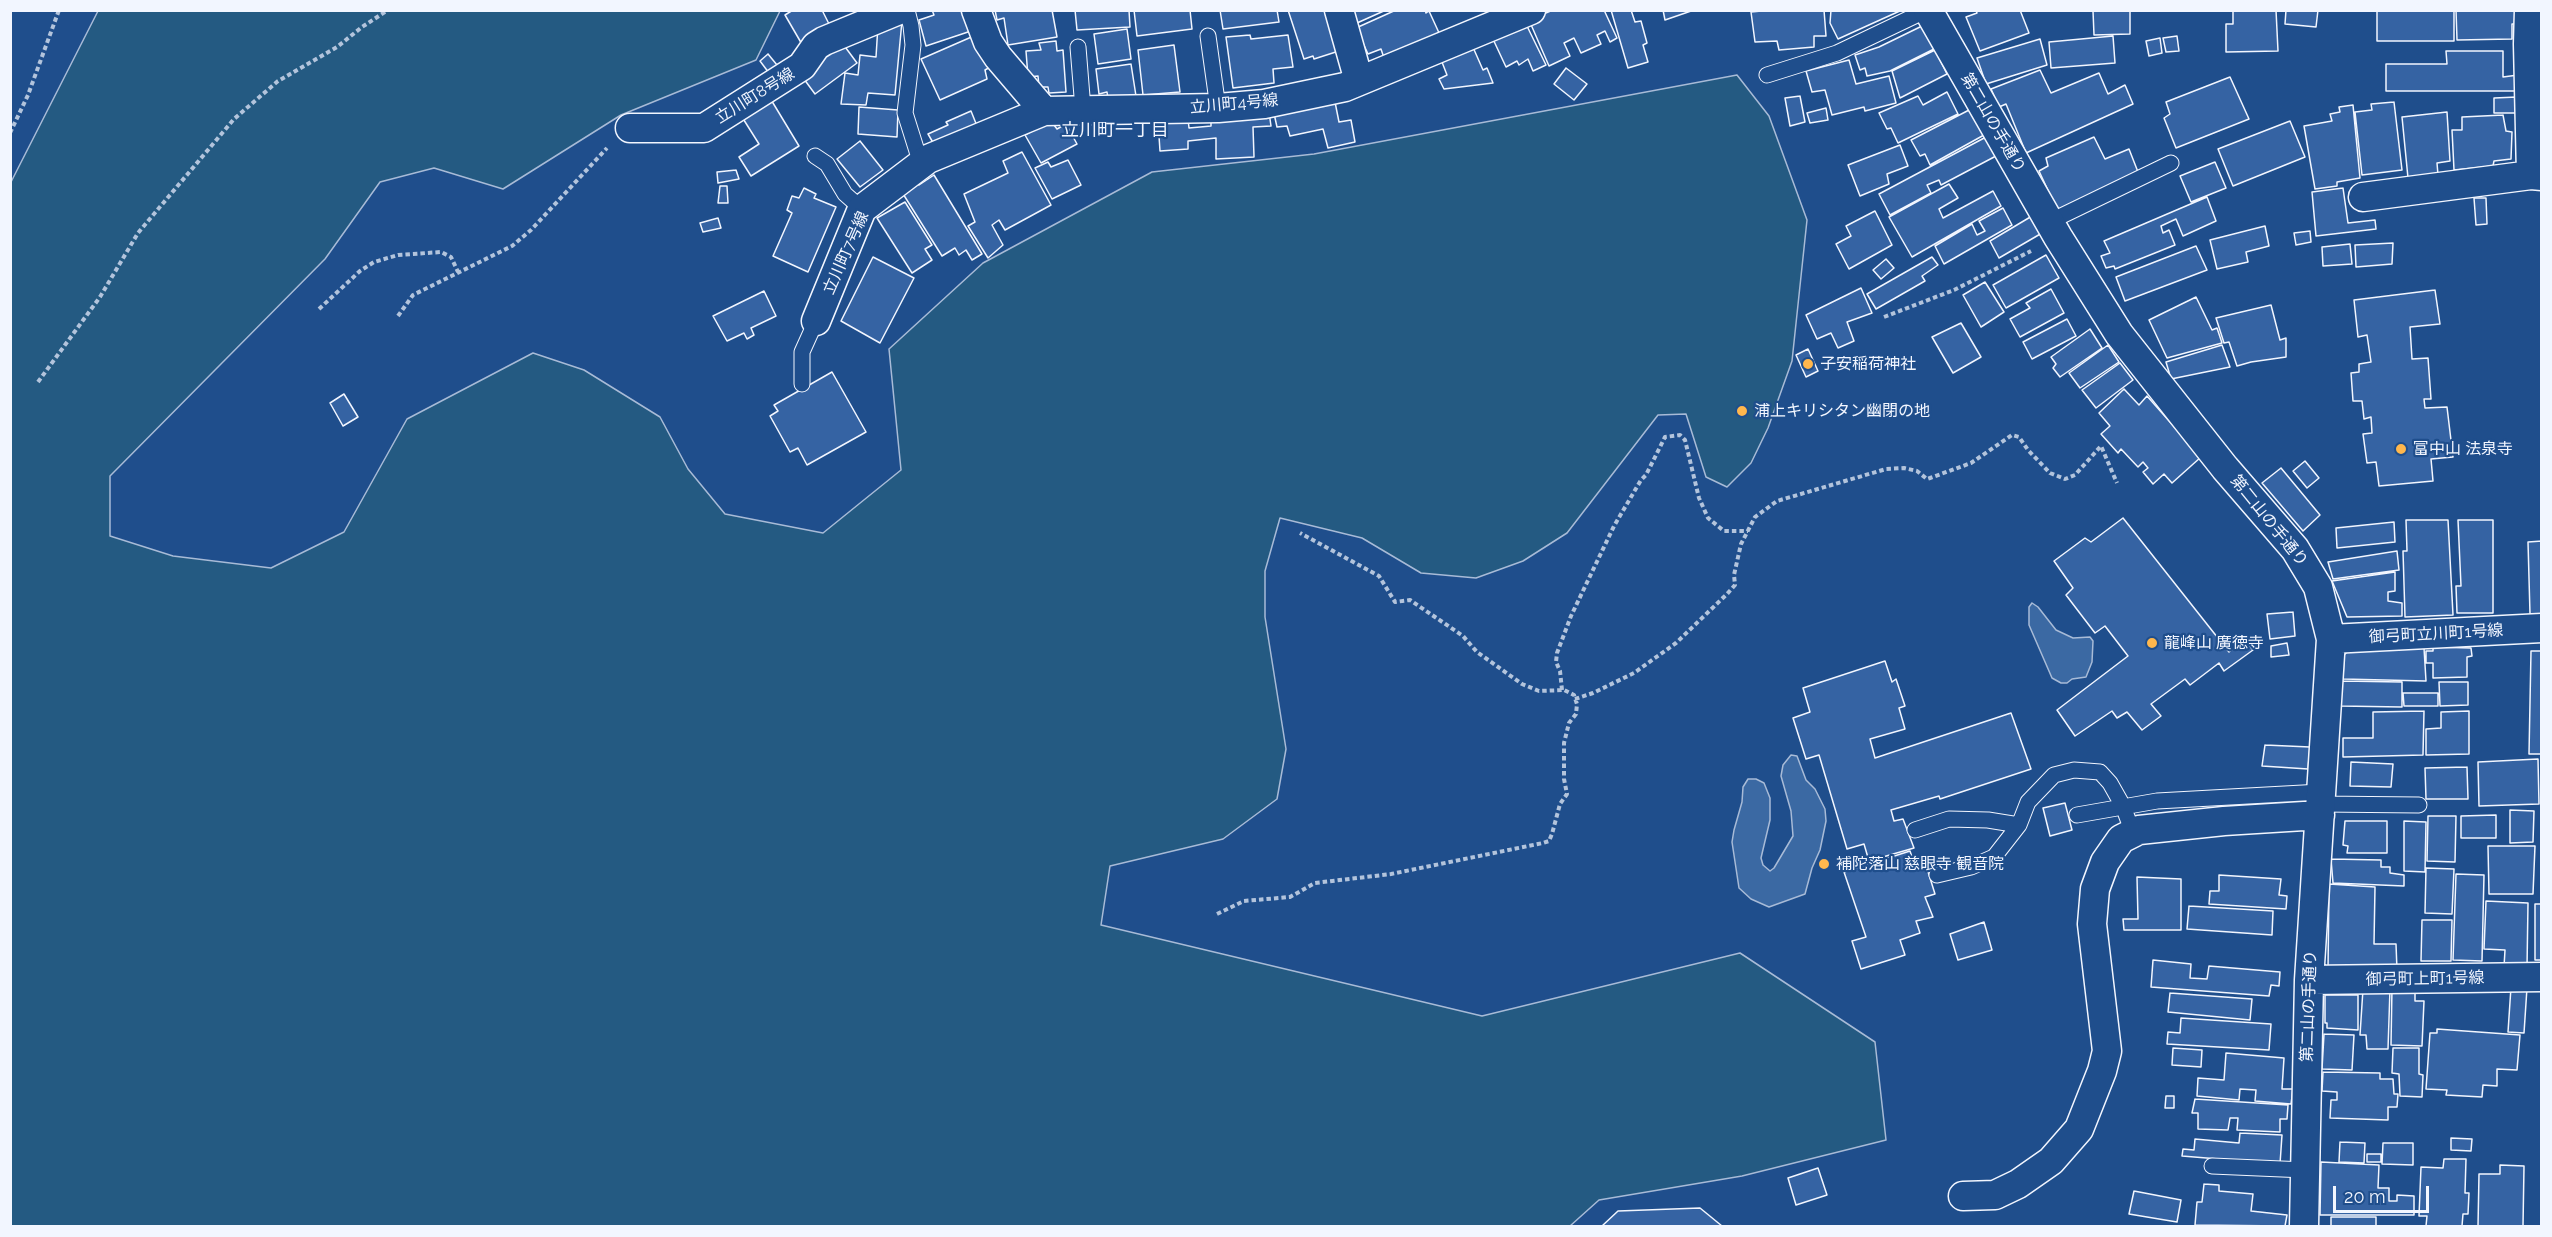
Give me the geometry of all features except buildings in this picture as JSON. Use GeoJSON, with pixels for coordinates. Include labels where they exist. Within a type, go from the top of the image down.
{"type":"FeatureCollection","features":[{"type":"Feature","properties":{"kind":"street","name":"立川町8号線"},"geometry":{"type":"LineString","coordinates":[[630,128],[704,128],[802,66],[816,46],[824,40],[899,10]]}},
{"type":"Feature","properties":{"kind":"street"},"geometry":{"type":"LineString","coordinates":[[976,10],[993,49],[1044,111]]}},
{"type":"Feature","properties":{"kind":"street"},"geometry":{"type":"LineString","coordinates":[[1339,10],[1359,81]]}},
{"type":"Feature","properties":{"kind":"street","name":"立川町4号線"},"geometry":{"type":"LineString","coordinates":[[1044,111],[1218,108],[1264,104],[1345,87],[1531,10]]}},
{"type":"Feature","properties":{"kind":"street","name":"第二山の手通り"},"geometry":{"type":"LineString","coordinates":[[1927,10],[2054,229],[2119,334],[2225,468],[2307,566],[2318,587],[2331,639],[2309,980],[2304,1227]]}},
{"type":"Feature","properties":{"kind":"street"},"geometry":{"type":"LineString","coordinates":[[2363,197],[2536,176],[2535,44],[2529,10]]}},
{"type":"Feature","properties":{"kind":"street","name":"立川町7号線"},"geometry":{"type":"LineString","coordinates":[[816,321],[862,209],[928,159],[1044,111]]}},
{"type":"Feature","properties":{"kind":"street","name":"御弓町立川町1号線"},"geometry":{"type":"LineString","coordinates":[[2331,639],[2541,628]]}},
{"type":"Feature","properties":{"kind":"street"},"geometry":{"type":"LineString","coordinates":[[1963,1196],[1995,1195],[2018,1184],[2050,1161],[2079,1129],[2102,1071],[2107,1051],[2092,924],[2095,889],[2105,862],[2121,839],[2139,830],[2224,821],[2320,804]]}},
{"type":"Feature","properties":{"kind":"street","name":"御弓町上町1号線"},"geometry":{"type":"LineString","coordinates":[[2309,980],[2541,977]]}},
{"type":"Feature","properties":{"kind":"lane"},"geometry":{"type":"LineString","coordinates":[[907,10],[913,45],[905,113],[921,164]]}},
{"type":"Feature","properties":{"kind":"lane"},"geometry":{"type":"LineString","coordinates":[[1767,75],[1837,53],[1927,10]]}},
{"type":"Feature","properties":{"kind":"lane"},"geometry":{"type":"LineString","coordinates":[[1208,36],[1218,108]]}},
{"type":"Feature","properties":{"kind":"lane"},"geometry":{"type":"LineString","coordinates":[[1078,47],[1083,109]]}},
{"type":"Feature","properties":{"kind":"lane"},"geometry":{"type":"LineString","coordinates":[[815,156],[827,164],[845,194],[862,209]]}},
{"type":"Feature","properties":{"kind":"lane"},"geometry":{"type":"LineString","coordinates":[[2054,229],[2171,163]]}},
{"type":"Feature","properties":{"kind":"lane"},"geometry":{"type":"LineString","coordinates":[[802,384],[802,352],[816,321]]}},
{"type":"Feature","properties":{"kind":"lane"},"geometry":{"type":"LineString","coordinates":[[1937,875],[1971,867],[1994,857],[2019,825],[2028,802],[2054,775],[2074,770],[2100,772],[2110,783],[2123,806],[2133,833]]}},
{"type":"Feature","properties":{"kind":"lane"},"geometry":{"type":"LineString","coordinates":[[2077,815],[2157,801],[2419,805]]}},
{"type":"Feature","properties":{"kind":"lane"},"geometry":{"type":"LineString","coordinates":[[1915,830],[1949,819],[1988,820],[2019,825]]}},
{"type":"Feature","properties":{"kind":"lane"},"geometry":{"type":"LineString","coordinates":[[2212,1166],[2305,1170]]}},
{"type":"Feature","properties":{"kind":"path"},"geometry":{"type":"LineString","coordinates":[[10,133],[28,95],[59,10]]}},
{"type":"Feature","properties":{"kind":"path"},"geometry":{"type":"LineString","coordinates":[[38,382],[100,297],[138,233],[234,119],[278,81],[337,48],[362,27],[388,10]]}},
{"type":"Feature","properties":{"kind":"path"},"geometry":{"type":"LineString","coordinates":[[398,316],[413,295],[512,246],[531,230],[613,142],[630,128]]}},
{"type":"Feature","properties":{"kind":"path"},"geometry":{"type":"LineString","coordinates":[[1884,317],[1954,290],[2054,229]]}},
{"type":"Feature","properties":{"kind":"path"},"geometry":{"type":"LineString","coordinates":[[319,309],[360,271],[374,262],[398,255],[441,252],[452,257],[458,272]]}},
{"type":"Feature","properties":{"kind":"path"},"geometry":{"type":"LineString","coordinates":[[1562,690],[1560,671],[1556,662],[1557,653],[1571,616],[1614,526],[1646,475],[1665,436],[1680,435],[1685,440],[1699,498],[1708,518],[1724,531],[1748,531]]}},
{"type":"Feature","properties":{"kind":"path"},"geometry":{"type":"LineString","coordinates":[[1575,699],[1634,673],[1676,643],[1735,585],[1734,575],[1741,544],[1755,517],[1778,501],[1886,469],[1904,468],[1917,471],[1927,479],[1971,463],[2012,435],[2019,437],[2050,473],[2065,479],[2076,475],[2101,446],[2117,483]]}},
{"type":"Feature","properties":{"kind":"path"},"geometry":{"type":"LineString","coordinates":[[1217,914],[1244,901],[1290,897],[1315,883],[1392,874],[1525,848],[1549,841],[1560,804],[1567,794],[1564,779],[1564,743],[1569,723],[1576,714],[1577,704],[1570,691],[1539,691],[1522,684],[1477,652],[1463,636],[1410,600],[1395,602],[1379,576],[1300,533]]}},
{"type":"Feature","properties":{"kind":"shaded area"},"geometry":{"type":"Polygon","coordinates":[[[98,11],[780,11],[756,60],[621,115],[503,189],[434,168],[380,182],[325,259],[110,476],[110,536],[173,556],[271,568],[344,532],[407,419],[533,353],[584,370],[660,417],[688,469],[725,514],[823,533],[901,470],[889,349],[983,263],[1152,172],[1314,154],[1737,75],[1769,116],[1807,220],[1792,361],[1768,428],[1751,463],[1727,487],[1706,477],[1686,414],[1658,415],[1567,533],[1523,561],[1476,578],[1421,573],[1362,538],[1280,518],[1265,571],[1265,617],[1286,749],[1277,799],[1223,839],[1110,866],[1101,925],[1482,1016],[1740,953],[1875,1042],[1886,1140],[1742,1176],[1599,1200],[1570,1226],[11,1226],[11,182],[98,11]]]}},
{"type":"Feature","properties":{"kind":"shaded area"},"geometry":{"type":"Polygon","coordinates":[[[2032,603],[2038,607],[2056,630],[2073,638],[2090,637],[2093,641],[2092,662],[2086,677],[2072,679],[2067,683],[2061,683],[2052,678],[2029,625],[2029,607],[2032,603]]]}},
{"type":"Feature","properties":{"kind":"shaded area"},"geometry":{"type":"Polygon","coordinates":[[[1791,755],[1797,756],[1806,780],[1815,789],[1825,809],[1826,821],[1820,850],[1805,894],[1769,907],[1751,899],[1739,888],[1732,842],[1742,802],[1743,787],[1748,779],[1756,779],[1764,783],[1770,798],[1770,820],[1761,858],[1763,865],[1770,871],[1774,868],[1793,836],[1791,811],[1781,776],[1783,765],[1791,755]]]}},
{"type":"Feature","properties":{"kind":"place","name":"子安稲荷神社"},"geometry":{"type":"Point","coordinates":[1808,364]}},
{"type":"Feature","properties":{"kind":"place","name":"浦上キリシタン幽閉の地"},"geometry":{"type":"Point","coordinates":[1742,411]}},
{"type":"Feature","properties":{"kind":"place","name":"富中山 法泉寺"},"geometry":{"type":"Point","coordinates":[2401,449]}},
{"type":"Feature","properties":{"kind":"place","name":"龍峰山 廣徳寺"},"geometry":{"type":"Point","coordinates":[2152,643]}},
{"type":"Feature","properties":{"kind":"place","name":"補陀落山 慈眼寺 観音院"},"geometry":{"type":"Point","coordinates":[1824,864]}},
{"type":"Feature","properties":{"kind":"district","name":"立川町一丁目"},"geometry":{"type":"Point","coordinates":[1115,131]}}]}
